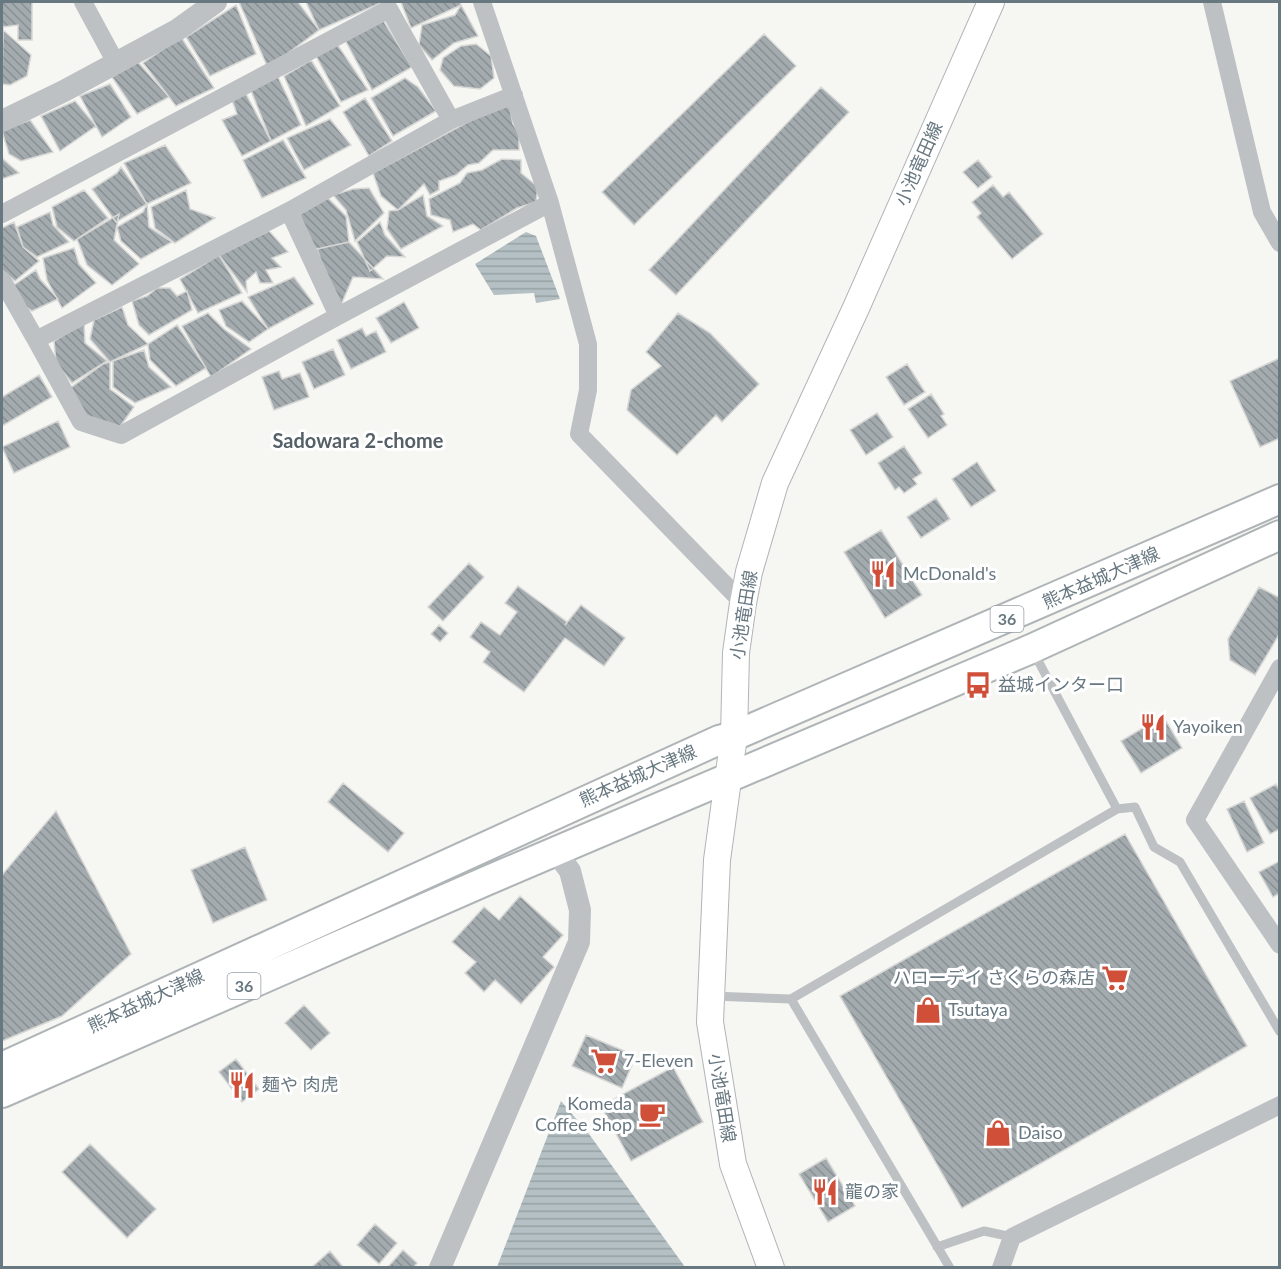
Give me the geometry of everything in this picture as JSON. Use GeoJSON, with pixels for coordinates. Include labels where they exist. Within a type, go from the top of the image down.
{"type":"FeatureCollection","features":[{"type":"Feature","properties":{"kind":"main road","name":"小池竜田線"},"geometry":{"type":"LineString","coordinates":[[771,1268],[733,1164],[710,1022],[717,860],[734,736],[736,654],[743,603],[749,572],[775,483],[856,308],[991,2]]}},
{"type":"Feature","properties":{"kind":"main road","name":"熊本益城大津線"},"geometry":{"type":"LineString","coordinates":[[2,1067],[718,740],[734,736],[1280,499]]}},
{"type":"Feature","properties":{"kind":"main road","name":"熊本益城大津線"},"geometry":{"type":"LineString","coordinates":[[2,1093],[729,777],[1031,649],[1280,536]]}},
{"type":"Feature","properties":{"kind":"street"},"geometry":{"type":"LineString","coordinates":[[83,2],[116,63]]}},
{"type":"Feature","properties":{"kind":"street"},"geometry":{"type":"LineString","coordinates":[[2,121],[64,91],[177,30],[216,2]]}},
{"type":"Feature","properties":{"kind":"street"},"geometry":{"type":"LineString","coordinates":[[482,2],[550,203],[588,344],[588,390],[579,434],[743,603]]}},
{"type":"Feature","properties":{"kind":"street"},"geometry":{"type":"LineString","coordinates":[[1212,2],[1262,212],[1280,243]]}},
{"type":"Feature","properties":{"kind":"street"},"geometry":{"type":"LineString","coordinates":[[2,214],[389,9],[451,120]]}},
{"type":"Feature","properties":{"kind":"street"},"geometry":{"type":"LineString","coordinates":[[36,340],[289,212],[451,120],[514,95]]}},
{"type":"Feature","properties":{"kind":"street"},"geometry":{"type":"LineString","coordinates":[[2,280],[81,422],[120,435],[550,203]]}},
{"type":"Feature","properties":{"kind":"street"},"geometry":{"type":"LineString","coordinates":[[289,212],[338,316]]}},
{"type":"Feature","properties":{"kind":"street"},"geometry":{"type":"LineString","coordinates":[[1280,668],[1195,820],[1280,945]]}},
{"type":"Feature","properties":{"kind":"street"},"geometry":{"type":"LineString","coordinates":[[440,1268],[579,942],[580,910],[570,871],[556,852]]}},
{"type":"Feature","properties":{"kind":"street"},"geometry":{"type":"LineString","coordinates":[[1001,1268],[1012,1237],[1280,1105]]}},
{"type":"Feature","properties":{"kind":"lane"},"geometry":{"type":"LineString","coordinates":[[1031,649],[1117,808]]}},
{"type":"Feature","properties":{"kind":"lane"},"geometry":{"type":"LineString","coordinates":[[711,996],[792,999],[1117,808],[1135,807],[1154,847],[1180,862],[1280,1032]]}},
{"type":"Feature","properties":{"kind":"lane"},"geometry":{"type":"LineString","coordinates":[[792,999],[950,1268]]}},
{"type":"Feature","properties":{"kind":"lane"},"geometry":{"type":"LineString","coordinates":[[937,1246],[984,1231],[1012,1237]]}},
{"type":"Feature","properties":{"kind":"shaded area"},"geometry":{"type":"Polygon","coordinates":[[[526,232],[536,236],[560,299],[536,303],[534,293],[494,295],[475,264],[526,232]]]}},
{"type":"Feature","properties":{"kind":"shaded area"},"geometry":{"type":"Polygon","coordinates":[[[561,1101],[589,1134],[685,1267],[497,1267],[561,1101]]]}},
{"type":"Feature","properties":{"kind":"building"},"geometry":{"type":"Polygon","coordinates":[[[2,2],[32,2],[32,40],[18,40],[18,25],[3,27],[2,41],[2,2]]]}},
{"type":"Feature","properties":{"kind":"building"},"geometry":{"type":"Polygon","coordinates":[[[239,2],[298,2],[319,30],[268,68],[239,2]]]}},
{"type":"Feature","properties":{"kind":"building"},"geometry":{"type":"Polygon","coordinates":[[[306,2],[383,2],[319,30],[306,2]]]}},
{"type":"Feature","properties":{"kind":"building"},"geometry":{"type":"Polygon","coordinates":[[[401,2],[460,2],[461,5],[411,28],[401,2]]]}},
{"type":"Feature","properties":{"kind":"building"},"geometry":{"type":"Polygon","coordinates":[[[236,5],[256,54],[210,76],[186,37],[236,5]]]}},
{"type":"Feature","properties":{"kind":"building"},"geometry":{"type":"Polygon","coordinates":[[[461,5],[478,36],[454,43],[432,60],[419,45],[422,25],[455,15],[461,5]]]}},
{"type":"Feature","properties":{"kind":"building"},"geometry":{"type":"Polygon","coordinates":[[[383,20],[412,67],[372,90],[345,40],[383,20]]]}},
{"type":"Feature","properties":{"kind":"building"},"geometry":{"type":"Polygon","coordinates":[[[3,30],[31,55],[27,76],[10,85],[2,84],[3,30]]]}},
{"type":"Feature","properties":{"kind":"building"},"geometry":{"type":"Polygon","coordinates":[[[764,34],[796,66],[634,225],[602,192],[764,34]]]}},
{"type":"Feature","properties":{"kind":"building"},"geometry":{"type":"Polygon","coordinates":[[[181,37],[214,88],[176,106],[143,63],[181,37]]]}},
{"type":"Feature","properties":{"kind":"building"},"geometry":{"type":"Polygon","coordinates":[[[337,44],[368,90],[341,102],[316,56],[337,44]]]}},
{"type":"Feature","properties":{"kind":"building"},"geometry":{"type":"Polygon","coordinates":[[[476,44],[491,56],[494,78],[480,89],[454,86],[440,70],[443,58],[461,46],[476,44]]]}},
{"type":"Feature","properties":{"kind":"building"},"geometry":{"type":"Polygon","coordinates":[[[311,60],[340,106],[306,126],[284,76],[311,60]]]}},
{"type":"Feature","properties":{"kind":"building"},"geometry":{"type":"Polygon","coordinates":[[[138,62],[169,97],[137,114],[112,77],[138,62]]]}},
{"type":"Feature","properties":{"kind":"building"},"geometry":{"type":"Polygon","coordinates":[[[278,77],[301,125],[271,141],[250,88],[278,77]]]}},
{"type":"Feature","properties":{"kind":"building"},"geometry":{"type":"Polygon","coordinates":[[[405,78],[418,87],[436,111],[393,136],[371,98],[405,78]]]}},
{"type":"Feature","properties":{"kind":"building"},"geometry":{"type":"Polygon","coordinates":[[[110,84],[131,117],[102,137],[80,96],[110,84]]]}},
{"type":"Feature","properties":{"kind":"building"},"geometry":{"type":"Polygon","coordinates":[[[821,87],[849,112],[676,295],[649,270],[821,87]]]}},
{"type":"Feature","properties":{"kind":"building"},"geometry":{"type":"Polygon","coordinates":[[[246,94],[271,141],[242,156],[222,120],[237,114],[232,100],[246,94]]]}},
{"type":"Feature","properties":{"kind":"building"},"geometry":{"type":"Polygon","coordinates":[[[365,98],[392,141],[369,156],[343,112],[365,98]]]}},
{"type":"Feature","properties":{"kind":"building"},"geometry":{"type":"Polygon","coordinates":[[[75,101],[96,126],[60,151],[41,116],[75,101]]]}},
{"type":"Feature","properties":{"kind":"building"},"geometry":{"type":"Polygon","coordinates":[[[505,102],[519,133],[519,150],[493,150],[479,163],[468,165],[456,175],[439,181],[439,190],[430,195],[424,184],[398,210],[381,196],[373,173],[505,102]]]}},
{"type":"Feature","properties":{"kind":"building"},"geometry":{"type":"Polygon","coordinates":[[[330,119],[351,145],[304,170],[287,138],[330,119]]]}},
{"type":"Feature","properties":{"kind":"building"},"geometry":{"type":"Polygon","coordinates":[[[30,120],[53,152],[21,161],[9,154],[2,131],[30,120]]]}},
{"type":"Feature","properties":{"kind":"building"},"geometry":{"type":"Polygon","coordinates":[[[283,140],[306,178],[262,198],[243,160],[283,140]]]}},
{"type":"Feature","properties":{"kind":"building"},"geometry":{"type":"Polygon","coordinates":[[[165,145],[191,183],[147,204],[124,163],[165,145]]]}},
{"type":"Feature","properties":{"kind":"building"},"geometry":{"type":"Polygon","coordinates":[[[2,155],[3,159],[19,173],[2,179],[2,155]]]}},
{"type":"Feature","properties":{"kind":"building"},"geometry":{"type":"Polygon","coordinates":[[[502,159],[521,160],[521,173],[538,187],[536,202],[517,208],[481,230],[473,224],[453,232],[450,220],[431,215],[429,199],[460,183],[467,173],[482,170],[502,159]]]}},
{"type":"Feature","properties":{"kind":"building"},"geometry":{"type":"Polygon","coordinates":[[[978,160],[992,177],[978,188],[963,172],[978,160]]]}},
{"type":"Feature","properties":{"kind":"building"},"geometry":{"type":"Polygon","coordinates":[[[121,167],[147,204],[116,222],[92,189],[117,173],[121,167]]]}},
{"type":"Feature","properties":{"kind":"building"},"geometry":{"type":"Polygon","coordinates":[[[993,185],[1003,197],[1009,192],[1043,234],[1012,259],[977,217],[981,213],[972,202],[993,185]]]}},
{"type":"Feature","properties":{"kind":"building"},"geometry":{"type":"Polygon","coordinates":[[[369,188],[384,213],[355,241],[346,210],[333,195],[353,189],[369,188]]]}},
{"type":"Feature","properties":{"kind":"building"},"geometry":{"type":"Polygon","coordinates":[[[84,190],[108,218],[74,241],[57,227],[52,207],[84,190]]]}},
{"type":"Feature","properties":{"kind":"building"},"geometry":{"type":"Polygon","coordinates":[[[186,190],[190,209],[215,218],[175,243],[155,228],[151,207],[186,190]]]}},
{"type":"Feature","properties":{"kind":"building"},"geometry":{"type":"Polygon","coordinates":[[[423,195],[427,216],[443,226],[401,249],[387,229],[389,211],[398,210],[423,195]]]}},
{"type":"Feature","properties":{"kind":"building"},"geometry":{"type":"Polygon","coordinates":[[[328,198],[346,216],[349,242],[317,249],[307,241],[300,214],[328,198]]]}},
{"type":"Feature","properties":{"kind":"building"},"geometry":{"type":"Polygon","coordinates":[[[147,204],[149,227],[172,242],[141,259],[121,241],[117,227],[143,212],[147,204]]]}},
{"type":"Feature","properties":{"kind":"building"},"geometry":{"type":"Polygon","coordinates":[[[50,212],[53,225],[69,242],[37,257],[23,247],[17,227],[50,212]]]}},
{"type":"Feature","properties":{"kind":"building"},"geometry":{"type":"Polygon","coordinates":[[[119,214],[114,240],[139,264],[112,285],[87,265],[77,239],[119,214]]]}},
{"type":"Feature","properties":{"kind":"building"},"geometry":{"type":"Polygon","coordinates":[[[14,222],[23,247],[39,261],[15,281],[2,270],[2,228],[14,222]]]}},
{"type":"Feature","properties":{"kind":"building"},"geometry":{"type":"Polygon","coordinates":[[[380,222],[385,235],[405,257],[387,256],[370,271],[357,242],[380,222]]]}},
{"type":"Feature","properties":{"kind":"building"},"geometry":{"type":"Polygon","coordinates":[[[269,231],[288,252],[272,258],[281,267],[266,270],[273,283],[260,283],[256,272],[246,281],[247,292],[219,255],[269,231]]]}},
{"type":"Feature","properties":{"kind":"building"},"geometry":{"type":"Polygon","coordinates":[[[349,242],[383,279],[353,277],[341,305],[330,287],[317,249],[349,242]]]}},
{"type":"Feature","properties":{"kind":"building"},"geometry":{"type":"Polygon","coordinates":[[[74,248],[79,264],[96,283],[62,308],[47,280],[43,258],[74,248]]]}},
{"type":"Feature","properties":{"kind":"building"},"geometry":{"type":"Polygon","coordinates":[[[219,255],[242,293],[198,313],[180,279],[219,255]]]}},
{"type":"Feature","properties":{"kind":"building"},"geometry":{"type":"Polygon","coordinates":[[[36,270],[40,279],[58,299],[32,311],[17,299],[14,285],[36,270]]]}},
{"type":"Feature","properties":{"kind":"building"},"geometry":{"type":"Polygon","coordinates":[[[294,277],[314,304],[268,329],[248,297],[294,277]]]}},
{"type":"Feature","properties":{"kind":"building"},"geometry":{"type":"Polygon","coordinates":[[[157,288],[170,288],[177,296],[187,291],[192,310],[149,335],[139,325],[132,301],[147,296],[157,288]]]}},
{"type":"Feature","properties":{"kind":"building"},"geometry":{"type":"Polygon","coordinates":[[[242,301],[268,329],[249,342],[226,326],[219,310],[242,301]]]}},
{"type":"Feature","properties":{"kind":"building"},"geometry":{"type":"Polygon","coordinates":[[[404,302],[419,328],[391,343],[376,318],[404,302]]]}},
{"type":"Feature","properties":{"kind":"building"},"geometry":{"type":"Polygon","coordinates":[[[122,307],[128,325],[148,344],[110,362],[90,339],[94,320],[122,307]]]}},
{"type":"Feature","properties":{"kind":"building"},"geometry":{"type":"Polygon","coordinates":[[[208,313],[224,329],[251,349],[211,377],[182,326],[208,313]]]}},
{"type":"Feature","properties":{"kind":"building"},"geometry":{"type":"Polygon","coordinates":[[[678,313],[710,333],[759,384],[722,422],[716,415],[677,455],[627,410],[631,390],[661,366],[646,352],[678,313]]]}},
{"type":"Feature","properties":{"kind":"building"},"geometry":{"type":"Polygon","coordinates":[[[84,323],[85,343],[107,361],[72,383],[56,363],[54,341],[84,323]]]}},
{"type":"Feature","properties":{"kind":"building"},"geometry":{"type":"Polygon","coordinates":[[[177,325],[206,368],[176,386],[150,360],[148,344],[177,325]]]}},
{"type":"Feature","properties":{"kind":"building"},"geometry":{"type":"Polygon","coordinates":[[[362,328],[366,336],[376,331],[386,352],[351,369],[337,340],[362,328]]]}},
{"type":"Feature","properties":{"kind":"building"},"geometry":{"type":"Polygon","coordinates":[[[333,349],[345,375],[314,389],[302,362],[333,349]]]}},
{"type":"Feature","properties":{"kind":"building"},"geometry":{"type":"Polygon","coordinates":[[[144,350],[149,367],[171,387],[135,403],[113,387],[113,361],[144,350]]]}},
{"type":"Feature","properties":{"kind":"building"},"geometry":{"type":"Polygon","coordinates":[[[1280,358],[1280,438],[1260,447],[1230,381],[1280,358]]]}},
{"type":"Feature","properties":{"kind":"building"},"geometry":{"type":"Polygon","coordinates":[[[110,362],[110,389],[134,407],[119,428],[84,415],[65,392],[103,364],[110,362]]]}},
{"type":"Feature","properties":{"kind":"building"},"geometry":{"type":"Polygon","coordinates":[[[907,364],[925,392],[904,405],[886,377],[907,364]]]}},
{"type":"Feature","properties":{"kind":"building"},"geometry":{"type":"Polygon","coordinates":[[[279,371],[282,379],[300,373],[309,397],[274,410],[262,377],[279,371]]]}},
{"type":"Feature","properties":{"kind":"building"},"geometry":{"type":"Polygon","coordinates":[[[39,375],[52,397],[2,426],[2,397],[39,375]]]}},
{"type":"Feature","properties":{"kind":"building"},"geometry":{"type":"Polygon","coordinates":[[[931,394],[944,414],[941,416],[947,425],[928,438],[908,409],[931,394]]]}},
{"type":"Feature","properties":{"kind":"building"},"geometry":{"type":"Polygon","coordinates":[[[877,413],[893,437],[866,455],[850,430],[877,413]]]}},
{"type":"Feature","properties":{"kind":"building"},"geometry":{"type":"Polygon","coordinates":[[[58,421],[70,447],[14,473],[2,447],[58,421]]]}},
{"type":"Feature","properties":{"kind":"building"},"geometry":{"type":"Polygon","coordinates":[[[904,446],[922,473],[913,479],[917,484],[904,493],[899,487],[895,490],[878,463],[904,446]]]}},
{"type":"Feature","properties":{"kind":"building"},"geometry":{"type":"Polygon","coordinates":[[[977,462],[996,491],[971,507],[952,479],[977,462]]]}},
{"type":"Feature","properties":{"kind":"building"},"geometry":{"type":"Polygon","coordinates":[[[936,498],[950,519],[921,538],[907,517],[936,498]]]}},
{"type":"Feature","properties":{"kind":"building","name":"McDonald's"},"geometry":{"type":"Polygon","coordinates":[[[881,530],[922,595],[885,618],[844,552],[881,530]]]}},
{"type":"Feature","properties":{"kind":"building"},"geometry":{"type":"Polygon","coordinates":[[[469,563],[484,577],[443,621],[428,607],[469,563]]]}},
{"type":"Feature","properties":{"kind":"building"},"geometry":{"type":"Polygon","coordinates":[[[518,586],[567,622],[565,625],[581,605],[625,638],[604,666],[565,638],[524,692],[483,662],[490,652],[470,637],[481,622],[500,635],[517,612],[505,603],[518,586]]]}},
{"type":"Feature","properties":{"kind":"building"},"geometry":{"type":"Polygon","coordinates":[[[1259,587],[1280,598],[1280,633],[1255,675],[1230,660],[1228,639],[1259,587]]]}},
{"type":"Feature","properties":{"kind":"building"},"geometry":{"type":"Polygon","coordinates":[[[439,625],[448,633],[440,642],[431,634],[439,625]]]}},
{"type":"Feature","properties":{"kind":"building"},"geometry":{"type":"Polygon","coordinates":[[[1163,716],[1182,748],[1141,773],[1121,741],[1163,716]]]}},
{"type":"Feature","properties":{"kind":"building"},"geometry":{"type":"Polygon","coordinates":[[[343,783],[404,833],[388,852],[328,802],[343,783]]]}},
{"type":"Feature","properties":{"kind":"building"},"geometry":{"type":"Polygon","coordinates":[[[1276,784],[1280,791],[1280,829],[1270,834],[1250,798],[1276,784]]]}},
{"type":"Feature","properties":{"kind":"building"},"geometry":{"type":"Polygon","coordinates":[[[1244,801],[1264,843],[1247,852],[1227,809],[1244,801]]]}},
{"type":"Feature","properties":{"kind":"building"},"geometry":{"type":"Polygon","coordinates":[[[56,811],[131,954],[62,1016],[2,1041],[2,875],[56,811]]]}},
{"type":"Feature","properties":{"kind":"building"},"geometry":{"type":"Polygon","coordinates":[[[1125,834],[1247,1046],[962,1208],[840,996],[1125,834]]]}},
{"type":"Feature","properties":{"kind":"building"},"geometry":{"type":"Polygon","coordinates":[[[245,847],[267,900],[213,923],[191,870],[245,847]]]}},
{"type":"Feature","properties":{"kind":"building"},"geometry":{"type":"Polygon","coordinates":[[[1280,861],[1280,893],[1273,897],[1259,872],[1280,861]]]}},
{"type":"Feature","properties":{"kind":"building"},"geometry":{"type":"Polygon","coordinates":[[[520,896],[563,935],[543,957],[554,967],[521,1004],[495,980],[484,992],[465,973],[476,962],[452,942],[484,907],[499,920],[520,896]]]}},
{"type":"Feature","properties":{"kind":"building"},"geometry":{"type":"Polygon","coordinates":[[[304,1005],[330,1033],[311,1050],[285,1023],[304,1005]]]}},
{"type":"Feature","properties":{"kind":"building","name":"7-Eleven"},"geometry":{"type":"Polygon","coordinates":[[[586,1035],[636,1056],[622,1088],[572,1066],[586,1035]]]}},
{"type":"Feature","properties":{"kind":"building"},"geometry":{"type":"Polygon","coordinates":[[[236,1059],[259,1089],[242,1102],[219,1072],[236,1059]]]}},
{"type":"Feature","properties":{"kind":"building","name":"Komeda Coffee Shop"},"geometry":{"type":"Polygon","coordinates":[[[673,1067],[703,1122],[631,1161],[601,1106],[673,1067]]]}},
{"type":"Feature","properties":{"kind":"building"},"geometry":{"type":"Polygon","coordinates":[[[90,1144],[156,1209],[127,1238],[62,1172],[90,1144]]]}},
{"type":"Feature","properties":{"kind":"building"},"geometry":{"type":"Polygon","coordinates":[[[826,1158],[855,1206],[828,1222],[799,1174],[826,1158]]]}},
{"type":"Feature","properties":{"kind":"building"},"geometry":{"type":"Polygon","coordinates":[[[375,1224],[397,1243],[379,1264],[357,1245],[375,1224]]]}},
{"type":"Feature","properties":{"kind":"building"},"geometry":{"type":"Polygon","coordinates":[[[403,1250],[417,1263],[413,1268],[387,1268],[403,1250]]]}},
{"type":"Feature","properties":{"kind":"building"},"geometry":{"type":"Polygon","coordinates":[[[330,1251],[344,1268],[311,1268],[330,1251]]]}},
{"type":"Feature","properties":{"kind":"place","name":"McDonald's"},"geometry":{"type":"Point","coordinates":[883,574]}},
{"type":"Feature","properties":{"kind":"place","name":"益城インター口"},"geometry":{"type":"Point","coordinates":[978,685]}},
{"type":"Feature","properties":{"kind":"place","name":"Yayoiken"},"geometry":{"type":"Point","coordinates":[1153,727]}},
{"type":"Feature","properties":{"kind":"place","name":"ハローデイ さくらの森店"},"geometry":{"type":"Point","coordinates":[1115,978]}},
{"type":"Feature","properties":{"kind":"place","name":"Tsutaya"},"geometry":{"type":"Point","coordinates":[928,1010]}},
{"type":"Feature","properties":{"kind":"place","name":"7-Eleven"},"geometry":{"type":"Point","coordinates":[604,1061]}},
{"type":"Feature","properties":{"kind":"place","name":"麺や 肉虎"},"geometry":{"type":"Point","coordinates":[242,1085]}},
{"type":"Feature","properties":{"kind":"place","name":"Komeda Coffee Shop"},"geometry":{"type":"Point","coordinates":[652,1114]}},
{"type":"Feature","properties":{"kind":"place","name":"Daiso"},"geometry":{"type":"Point","coordinates":[998,1133]}},
{"type":"Feature","properties":{"kind":"place","name":"龍の家"},"geometry":{"type":"Point","coordinates":[825,1192]}},
{"type":"Feature","properties":{"kind":"district","name":"Sadowara 2-chome"},"geometry":{"type":"Point","coordinates":[358,441]}}]}
